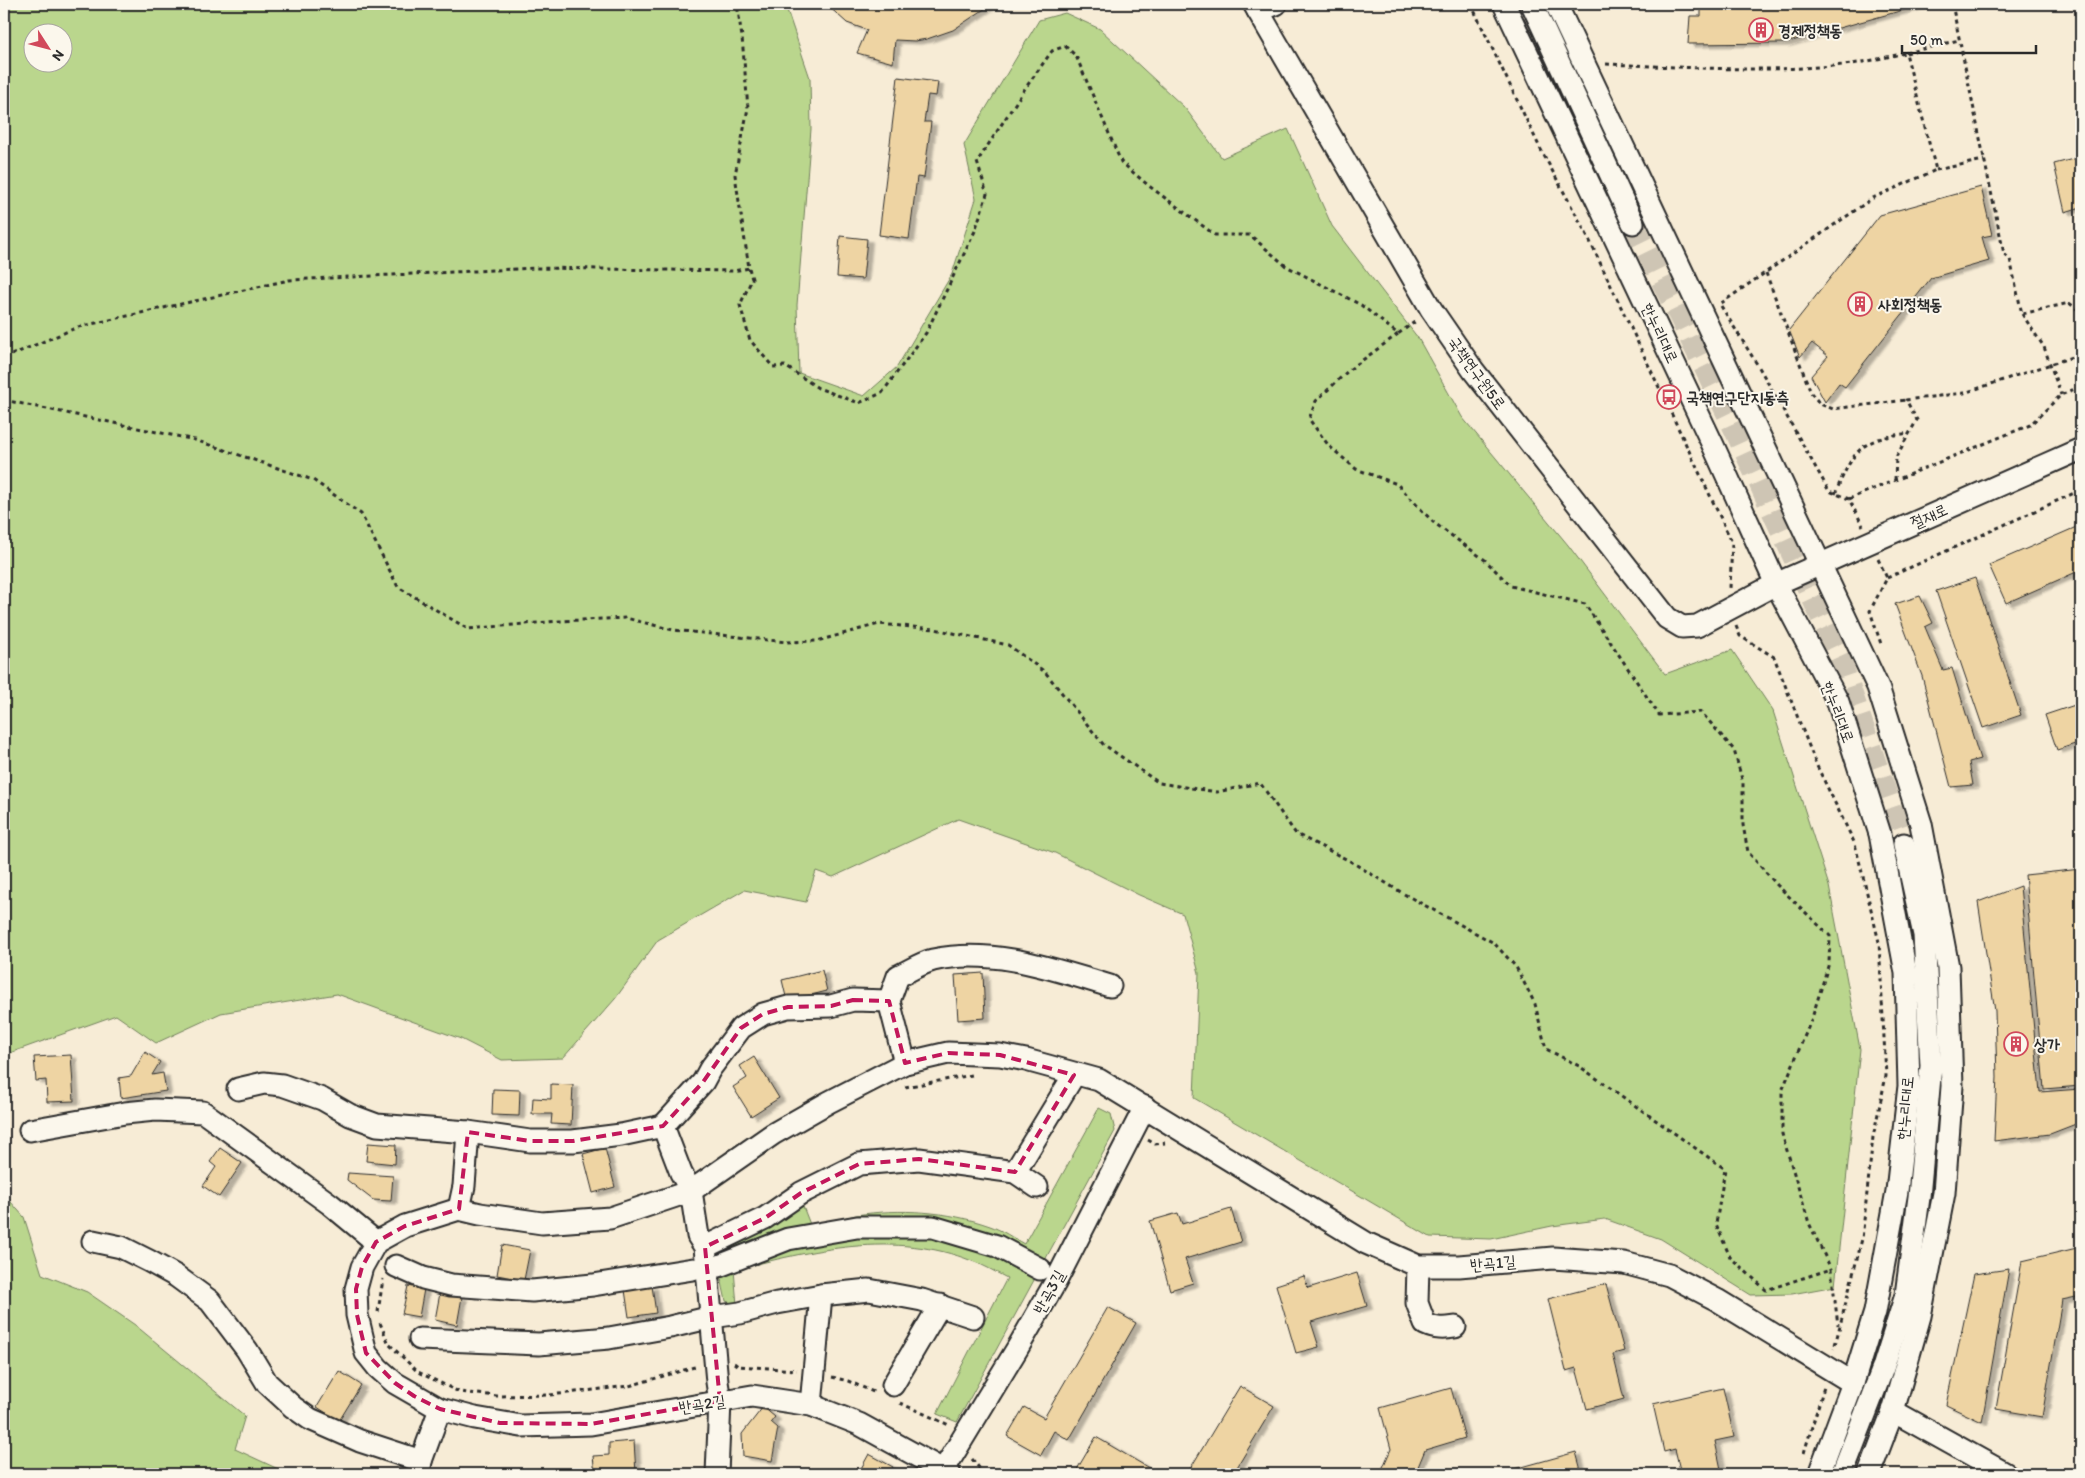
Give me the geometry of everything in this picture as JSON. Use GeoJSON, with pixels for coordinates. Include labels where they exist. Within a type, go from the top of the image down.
{"type":"FeatureCollection","features":[{"type":"Feature","properties":{"kind":"street","name":"한누리대로"},"geometry":{"type":"LineString","coordinates":[[1504,4],[1712,443],[1776,584],[1838,702],[1880,834],[1906,973],[1909,1086],[1897,1190],[1875,1312],[1853,1383],[1818,1474]]}},
{"type":"Feature","properties":{"kind":"street"},"geometry":{"type":"LineString","coordinates":[[1532,4],[1633,223]]}},
{"type":"Feature","properties":{"kind":"street"},"geometry":{"type":"LineString","coordinates":[[1556,4],[1878,687],[1921,824],[1948,967],[1952,1086],[1944,1193],[1920,1316],[1893,1411],[1869,1474]]}},
{"type":"Feature","properties":{"kind":"street","name":"국책연구원5로"},"geometry":{"type":"LineString","coordinates":[[1263,6],[1432,309],[1473,370],[1667,618],[1682,627],[1696,626],[1776,584]]}},
{"type":"Feature","properties":{"kind":"street","name":"절재로"},"geometry":{"type":"LineString","coordinates":[[1776,584],[2081,449]]}},
{"type":"Feature","properties":{"kind":"street"},"geometry":{"type":"LineString","coordinates":[[1842,1474],[1871,1404],[1906,1295],[1919,1197],[1931,1066],[1924,935],[1904,844]]}},
{"type":"Feature","properties":{"kind":"street"},"geometry":{"type":"LineString","coordinates":[[905,1063],[889,1001],[898,976],[931,960],[956,956],[990,956],[1048,967],[1110,986]]}},
{"type":"Feature","properties":{"kind":"street"},"geometry":{"type":"LineString","coordinates":[[238,1089],[264,1083],[282,1085],[322,1098],[350,1115],[377,1124],[468,1132],[530,1141],[573,1141],[621,1135],[663,1126],[703,1082],[710,1069],[741,1028],[763,1014],[788,1007],[831,1006],[853,1000],[889,1001]]}},
{"type":"Feature","properties":{"kind":"street","name":"반곡1길"},"geometry":{"type":"LineString","coordinates":[[458,1209],[480,1214],[542,1222],[610,1218],[691,1191],[772,1134],[905,1063],[948,1052],[1000,1055],[1026,1060],[1074,1075],[1099,1080],[1366,1243],[1418,1266],[1460,1266],[1553,1258],[1624,1263],[1669,1275],[1717,1300],[1830,1367],[1853,1383]]}},
{"type":"Feature","properties":{"kind":"street"},"geometry":{"type":"LineString","coordinates":[[1015,1172],[1074,1075]]}},
{"type":"Feature","properties":{"kind":"street","name":"반곡3길"},"geometry":{"type":"LineString","coordinates":[[946,1472],[966,1433],[1055,1283],[1145,1108]]}},
{"type":"Feature","properties":{"kind":"street"},"geometry":{"type":"LineString","coordinates":[[30,1130],[125,1112],[155,1110],[203,1112],[275,1162],[376,1242],[405,1226],[458,1209],[464,1186],[468,1132]]}},
{"type":"Feature","properties":{"kind":"street"},"geometry":{"type":"LineString","coordinates":[[663,1126],[681,1172],[691,1191],[698,1236],[705,1247],[720,1401],[717,1474]]}},
{"type":"Feature","properties":{"kind":"street"},"geometry":{"type":"LineString","coordinates":[[705,1247],[765,1218],[801,1193],[858,1164],[919,1159],[1015,1172],[1037,1187]]}},
{"type":"Feature","properties":{"kind":"street"},"geometry":{"type":"LineString","coordinates":[[719,1266],[788,1239],[857,1227],[933,1227],[997,1246],[1040,1270]]}},
{"type":"Feature","properties":{"kind":"street"},"geometry":{"type":"LineString","coordinates":[[93,1241],[121,1247],[149,1261],[176,1276],[210,1301],[247,1350],[267,1383],[304,1415],[420,1468],[440,1409]]}},
{"type":"Feature","properties":{"kind":"street","name":"반곡2길"},"geometry":{"type":"LineString","coordinates":[[376,1242],[362,1266],[356,1289],[357,1315],[366,1353],[378,1368],[395,1383],[440,1409],[500,1423],[522,1426],[554,1426],[616,1421],[752,1396],[811,1406],[859,1424],[946,1472]]}},
{"type":"Feature","properties":{"kind":"street"},"geometry":{"type":"LineString","coordinates":[[396,1266],[423,1278],[451,1285],[532,1291],[593,1285],[693,1269]]}},
{"type":"Feature","properties":{"kind":"street"},"geometry":{"type":"LineString","coordinates":[[1418,1266],[1417,1303],[1425,1324],[1434,1328],[1455,1327]]}},
{"type":"Feature","properties":{"kind":"street"},"geometry":{"type":"LineString","coordinates":[[420,1340],[540,1344],[609,1338],[740,1313],[777,1303],[821,1295],[869,1290],[940,1305],[973,1317]]}},
{"type":"Feature","properties":{"kind":"street"},"geometry":{"type":"LineString","coordinates":[[811,1406],[821,1295]]}},
{"type":"Feature","properties":{"kind":"street"},"geometry":{"type":"LineString","coordinates":[[890,1394],[940,1305]]}},
{"type":"Feature","properties":{"kind":"street"},"geometry":{"type":"LineString","coordinates":[[1893,1411],[2006,1474]]}},
{"type":"Feature","properties":{"kind":"path"},"geometry":{"type":"LineString","coordinates":[[738,4],[748,108],[735,175],[752,280],[740,305],[750,340],[772,367],[785,366],[818,388],[859,403],[882,393],[926,333],[975,231],[987,194],[977,162],[1052,51],[1065,46],[1076,56],[1121,162],[1149,186],[1215,235],[1250,235],[1286,266],[1361,305],[1398,334]]}},
{"type":"Feature","properties":{"kind":"path"},"geometry":{"type":"LineString","coordinates":[[1471,4],[1540,148],[1587,235],[1732,542],[1730,608],[1740,636],[1774,657],[1816,764],[1855,844],[1879,942],[1886,1076],[1873,1137],[1862,1239],[1838,1328],[1830,1367],[1803,1457]]}},
{"type":"Feature","properties":{"kind":"path"},"geometry":{"type":"LineString","coordinates":[[1952,4],[2004,254],[2010,259],[2022,314],[2040,339],[2061,395]]}},
{"type":"Feature","properties":{"kind":"path"},"geometry":{"type":"LineString","coordinates":[[1605,64],[1722,69],[1844,65],[1959,40]]}},
{"type":"Feature","properties":{"kind":"path"},"geometry":{"type":"LineString","coordinates":[[1906,53],[1936,170]]}},
{"type":"Feature","properties":{"kind":"path"},"geometry":{"type":"LineString","coordinates":[[1720,304],[1874,198],[1936,170],[1984,160]]}},
{"type":"Feature","properties":{"kind":"path"},"geometry":{"type":"LineString","coordinates":[[4,358],[78,328],[289,280],[536,268],[733,271],[749,268]]}},
{"type":"Feature","properties":{"kind":"path"},"geometry":{"type":"LineString","coordinates":[[1766,273],[1811,393],[1820,404],[1833,409],[1964,393],[2081,354]]}},
{"type":"Feature","properties":{"kind":"path"},"geometry":{"type":"LineString","coordinates":[[2022,314],[2069,303],[2081,312]]}},
{"type":"Feature","properties":{"kind":"path"},"geometry":{"type":"LineString","coordinates":[[1432,309],[1349,370],[1316,401],[1309,419],[1330,446],[1356,469],[1397,484],[1433,522],[1485,560],[1510,586],[1585,604],[1659,715],[1701,712],[1734,750],[1743,783],[1743,824],[1748,852],[1777,885],[1830,936],[1829,963],[1812,1018],[1782,1090],[1782,1134],[1809,1223],[1831,1269],[1838,1328]]}},
{"type":"Feature","properties":{"kind":"path"},"geometry":{"type":"LineString","coordinates":[[1849,499],[2030,425],[2061,395],[2081,386]]}},
{"type":"Feature","properties":{"kind":"path"},"geometry":{"type":"LineString","coordinates":[[4,400],[195,440],[313,480],[361,514],[398,587],[468,629],[559,621],[626,618],[673,630],[787,642],[817,641],[879,624],[934,629],[1008,645],[1045,672],[1104,744],[1159,783],[1217,792],[1260,783],[1296,834],[1350,861],[1404,894],[1494,944],[1516,967],[1536,1004],[1546,1049],[1579,1066],[1725,1169],[1716,1224],[1730,1257],[1766,1290],[1831,1269]]}},
{"type":"Feature","properties":{"kind":"path"},"geometry":{"type":"LineString","coordinates":[[1895,480],[1896,457],[1917,420],[1906,400]]}},
{"type":"Feature","properties":{"kind":"path"},"geometry":{"type":"LineString","coordinates":[[1835,494],[1851,458],[1867,443],[1891,435],[1910,433]]}},
{"type":"Feature","properties":{"kind":"path"},"geometry":{"type":"LineString","coordinates":[[1887,578],[2081,490]]}},
{"type":"Feature","properties":{"kind":"path"},"geometry":{"type":"LineString","coordinates":[[396,1266],[382,1279],[377,1316],[390,1344],[418,1372],[459,1392],[497,1396],[550,1395],[630,1386],[694,1369],[705,1362],[727,1359],[738,1366],[803,1370],[890,1394],[975,1438],[970,1456],[984,1474]]}},
{"type":"Feature","properties":{"kind":"highlighted area"},"geometry":{"type":"Polygon","coordinates":[[[853,1000],[889,1001],[905,1063],[948,1053],[1000,1055],[1074,1075],[1015,1172],[919,1159],[859,1164],[801,1193],[765,1218],[705,1247],[720,1401],[591,1424],[500,1423],[440,1409],[414,1396],[395,1383],[366,1353],[357,1315],[356,1289],[362,1267],[376,1242],[405,1226],[459,1209],[468,1132],[530,1141],[573,1141],[663,1126],[703,1082],[741,1028],[763,1014],[788,1007],[831,1006],[853,1000]]]}},
{"type":"Feature","properties":{"kind":"green space"},"geometry":{"type":"Polygon","coordinates":[[[4,4],[785,4],[810,78],[811,129],[797,305],[799,373],[864,396],[897,367],[952,274],[976,199],[964,145],[1039,20],[1065,13],[1100,29],[1185,108],[1222,158],[1288,129],[1332,226],[1418,338],[1462,417],[1568,545],[1665,674],[1732,650],[1773,711],[1829,886],[1860,1049],[1835,1286],[1792,1294],[1751,1295],[1661,1239],[1605,1219],[1552,1226],[1491,1239],[1430,1237],[1194,1098],[1199,973],[1183,914],[1139,895],[1055,853],[958,819],[833,877],[816,871],[806,902],[744,890],[658,940],[615,999],[563,1058],[502,1060],[461,1039],[337,994],[221,1013],[156,1043],[116,1015],[4,1055],[4,4]]]}},
{"type":"Feature","properties":{"kind":"green space"},"geometry":{"type":"Polygon","coordinates":[[[1099,1108],[1111,1114],[1115,1131],[957,1422],[937,1414],[1007,1278],[990,1269],[943,1252],[883,1245],[853,1246],[793,1256],[734,1270],[737,1305],[726,1301],[715,1250],[743,1240],[802,1204],[811,1227],[856,1215],[907,1211],[924,1212],[958,1217],[990,1226],[1024,1244],[1099,1108]]]}},
{"type":"Feature","properties":{"kind":"green space"},"geometry":{"type":"Polygon","coordinates":[[[4,1194],[24,1217],[42,1274],[87,1292],[135,1325],[245,1416],[235,1449],[289,1474],[4,1474],[4,1194]]]}},
{"type":"Feature","properties":{"kind":"building"},"geometry":{"type":"Polygon","coordinates":[[[826,4],[992,4],[953,30],[927,39],[915,41],[895,40],[893,63],[857,53],[867,30],[847,23],[826,4]]]}},
{"type":"Feature","properties":{"kind":"building","name":"경제정책동"},"geometry":{"type":"Polygon","coordinates":[[[1701,4],[1925,4],[1785,43],[1688,44],[1690,16],[1701,16],[1701,4]]]}},
{"type":"Feature","properties":{"kind":"building"},"geometry":{"type":"Polygon","coordinates":[[[898,77],[938,82],[936,96],[928,95],[924,122],[931,122],[924,178],[917,177],[909,239],[879,235],[898,77]]]}},
{"type":"Feature","properties":{"kind":"building"},"geometry":{"type":"Polygon","coordinates":[[[2081,157],[2081,207],[2065,212],[2054,164],[2081,157]]]}},
{"type":"Feature","properties":{"kind":"building","name":"사회정책동"},"geometry":{"type":"Polygon","coordinates":[[[1981,187],[1992,235],[1982,237],[1989,261],[1931,278],[1845,387],[1839,383],[1825,402],[1811,376],[1828,356],[1812,343],[1800,357],[1789,330],[1880,215],[1981,187]]]}},
{"type":"Feature","properties":{"kind":"building"},"geometry":{"type":"Polygon","coordinates":[[[840,236],[867,239],[863,279],[837,277],[840,236]]]}},
{"type":"Feature","properties":{"kind":"building"},"geometry":{"type":"Polygon","coordinates":[[[2081,525],[2081,570],[2006,603],[1989,565],[2081,525]]]}},
{"type":"Feature","properties":{"kind":"building"},"geometry":{"type":"Polygon","coordinates":[[[1975,578],[2021,715],[1983,728],[1936,591],[1975,578]]]}},
{"type":"Feature","properties":{"kind":"building"},"geometry":{"type":"Polygon","coordinates":[[[1920,596],[1933,623],[1925,627],[1943,670],[1952,668],[1980,759],[1969,762],[1973,785],[1951,787],[1922,676],[1895,604],[1920,596]]]}},
{"type":"Feature","properties":{"kind":"building"},"geometry":{"type":"Polygon","coordinates":[[[2081,703],[2081,742],[2057,750],[2045,715],[2081,703]]]}},
{"type":"Feature","properties":{"kind":"building"},"geometry":{"type":"Polygon","coordinates":[[[2081,869],[2081,1086],[2044,1089],[2025,875],[2081,869]]]}},
{"type":"Feature","properties":{"kind":"building","name":"상가"},"geometry":{"type":"Polygon","coordinates":[[[2020,886],[2040,1092],[2081,1089],[2081,1122],[2050,1134],[1994,1141],[1997,1077],[1995,1011],[1978,902],[2020,886]]]}},
{"type":"Feature","properties":{"kind":"building"},"geometry":{"type":"Polygon","coordinates":[[[822,970],[827,991],[787,1001],[782,980],[822,970]]]}},
{"type":"Feature","properties":{"kind":"building"},"geometry":{"type":"Polygon","coordinates":[[[983,973],[985,1018],[958,1020],[955,975],[983,973]]]}},
{"type":"Feature","properties":{"kind":"building"},"geometry":{"type":"Polygon","coordinates":[[[145,1052],[160,1062],[152,1075],[163,1073],[166,1091],[121,1098],[119,1078],[131,1076],[145,1052]]]}},
{"type":"Feature","properties":{"kind":"building"},"geometry":{"type":"Polygon","coordinates":[[[71,1055],[74,1101],[47,1102],[46,1080],[36,1081],[34,1057],[71,1055]]]}},
{"type":"Feature","properties":{"kind":"building"},"geometry":{"type":"Polygon","coordinates":[[[754,1057],[779,1098],[751,1116],[733,1087],[747,1078],[740,1066],[754,1057]]]}},
{"type":"Feature","properties":{"kind":"building"},"geometry":{"type":"Polygon","coordinates":[[[551,1084],[573,1085],[571,1125],[551,1124],[552,1114],[532,1114],[533,1098],[551,1099],[551,1084]]]}},
{"type":"Feature","properties":{"kind":"building"},"geometry":{"type":"Polygon","coordinates":[[[493,1089],[520,1090],[519,1116],[492,1115],[493,1089]]]}},
{"type":"Feature","properties":{"kind":"building"},"geometry":{"type":"Polygon","coordinates":[[[368,1143],[396,1145],[395,1164],[366,1161],[368,1143]]]}},
{"type":"Feature","properties":{"kind":"building"},"geometry":{"type":"Polygon","coordinates":[[[220,1148],[242,1163],[219,1197],[203,1186],[216,1167],[210,1162],[220,1148]]]}},
{"type":"Feature","properties":{"kind":"building"},"geometry":{"type":"Polygon","coordinates":[[[605,1148],[615,1187],[593,1193],[583,1154],[605,1148]]]}},
{"type":"Feature","properties":{"kind":"building"},"geometry":{"type":"Polygon","coordinates":[[[348,1173],[393,1176],[391,1201],[373,1200],[347,1180],[348,1173]]]}},
{"type":"Feature","properties":{"kind":"building"},"geometry":{"type":"Polygon","coordinates":[[[1231,1209],[1241,1242],[1185,1259],[1193,1283],[1170,1290],[1150,1221],[1178,1213],[1182,1224],[1231,1209]]]}},
{"type":"Feature","properties":{"kind":"building"},"geometry":{"type":"Polygon","coordinates":[[[502,1245],[530,1250],[524,1280],[497,1275],[502,1245]]]}},
{"type":"Feature","properties":{"kind":"building"},"geometry":{"type":"Polygon","coordinates":[[[2081,1247],[2081,1296],[2062,1300],[2042,1417],[1996,1409],[2022,1261],[2081,1247]]]}},
{"type":"Feature","properties":{"kind":"building"},"geometry":{"type":"Polygon","coordinates":[[[2009,1269],[1982,1422],[1946,1405],[1974,1274],[2009,1269]]]}},
{"type":"Feature","properties":{"kind":"building"},"geometry":{"type":"Polygon","coordinates":[[[1357,1273],[1367,1306],[1311,1322],[1319,1347],[1296,1353],[1276,1285],[1304,1276],[1308,1288],[1357,1273]]]}},
{"type":"Feature","properties":{"kind":"building"},"geometry":{"type":"Polygon","coordinates":[[[1606,1284],[1624,1351],[1613,1354],[1624,1399],[1587,1409],[1576,1368],[1566,1371],[1548,1299],[1606,1284]]]}},
{"type":"Feature","properties":{"kind":"building"},"geometry":{"type":"Polygon","coordinates":[[[408,1286],[424,1289],[419,1317],[402,1314],[408,1286]]]}},
{"type":"Feature","properties":{"kind":"building"},"geometry":{"type":"Polygon","coordinates":[[[652,1286],[656,1313],[629,1317],[625,1290],[652,1286]]]}},
{"type":"Feature","properties":{"kind":"building"},"geometry":{"type":"Polygon","coordinates":[[[440,1293],[462,1297],[457,1325],[435,1320],[440,1293]]]}},
{"type":"Feature","properties":{"kind":"building"},"geometry":{"type":"Polygon","coordinates":[[[1108,1307],[1136,1323],[1069,1440],[1054,1431],[1041,1455],[1007,1436],[1024,1407],[1044,1418],[1108,1307]]]}},
{"type":"Feature","properties":{"kind":"building"},"geometry":{"type":"Polygon","coordinates":[[[339,1371],[361,1385],[339,1421],[317,1407],[339,1371]]]}},
{"type":"Feature","properties":{"kind":"building"},"geometry":{"type":"Polygon","coordinates":[[[1240,1386],[1274,1406],[1233,1474],[1187,1474],[1240,1386]]]}},
{"type":"Feature","properties":{"kind":"building"},"geometry":{"type":"Polygon","coordinates":[[[1451,1388],[1465,1438],[1425,1450],[1415,1474],[1380,1474],[1391,1449],[1380,1408],[1451,1388]]]}},
{"type":"Feature","properties":{"kind":"building"},"geometry":{"type":"Polygon","coordinates":[[[1723,1388],[1734,1437],[1715,1441],[1722,1474],[1681,1474],[1675,1449],[1664,1452],[1653,1404],[1723,1388]]]}},
{"type":"Feature","properties":{"kind":"building"},"geometry":{"type":"Polygon","coordinates":[[[763,1407],[775,1417],[771,1422],[778,1428],[772,1461],[743,1456],[742,1434],[763,1407]]]}},
{"type":"Feature","properties":{"kind":"building"},"geometry":{"type":"Polygon","coordinates":[[[1096,1437],[1159,1474],[1081,1474],[1076,1471],[1096,1437]]]}},
{"type":"Feature","properties":{"kind":"building"},"geometry":{"type":"Polygon","coordinates":[[[634,1441],[636,1474],[595,1474],[593,1456],[609,1455],[609,1443],[634,1441]]]}},
{"type":"Feature","properties":{"kind":"building"},"geometry":{"type":"Polygon","coordinates":[[[1576,1452],[1582,1474],[1505,1474],[1504,1472],[1576,1452]]]}},
{"type":"Feature","properties":{"kind":"building"},"geometry":{"type":"Polygon","coordinates":[[[869,1454],[893,1467],[889,1474],[858,1474],[869,1454]]]}},
{"type":"Feature","properties":{"kind":"tunnel"},"geometry":{"type":"LineString","coordinates":[[1633,223],[1729,418],[1841,661],[1904,844]]}},
{"type":"Feature","properties":{"kind":"place","name":"경제정책동"},"geometry":{"type":"Point","coordinates":[1761,30]}},
{"type":"Feature","properties":{"kind":"place","name":"사회정책동"},"geometry":{"type":"Point","coordinates":[1860,304]}},
{"type":"Feature","properties":{"kind":"place","name":"국책연구단지동측"},"geometry":{"type":"Point","coordinates":[1669,397]}},
{"type":"Feature","properties":{"kind":"place","name":"상가"},"geometry":{"type":"Point","coordinates":[2016,1044]}}]}
